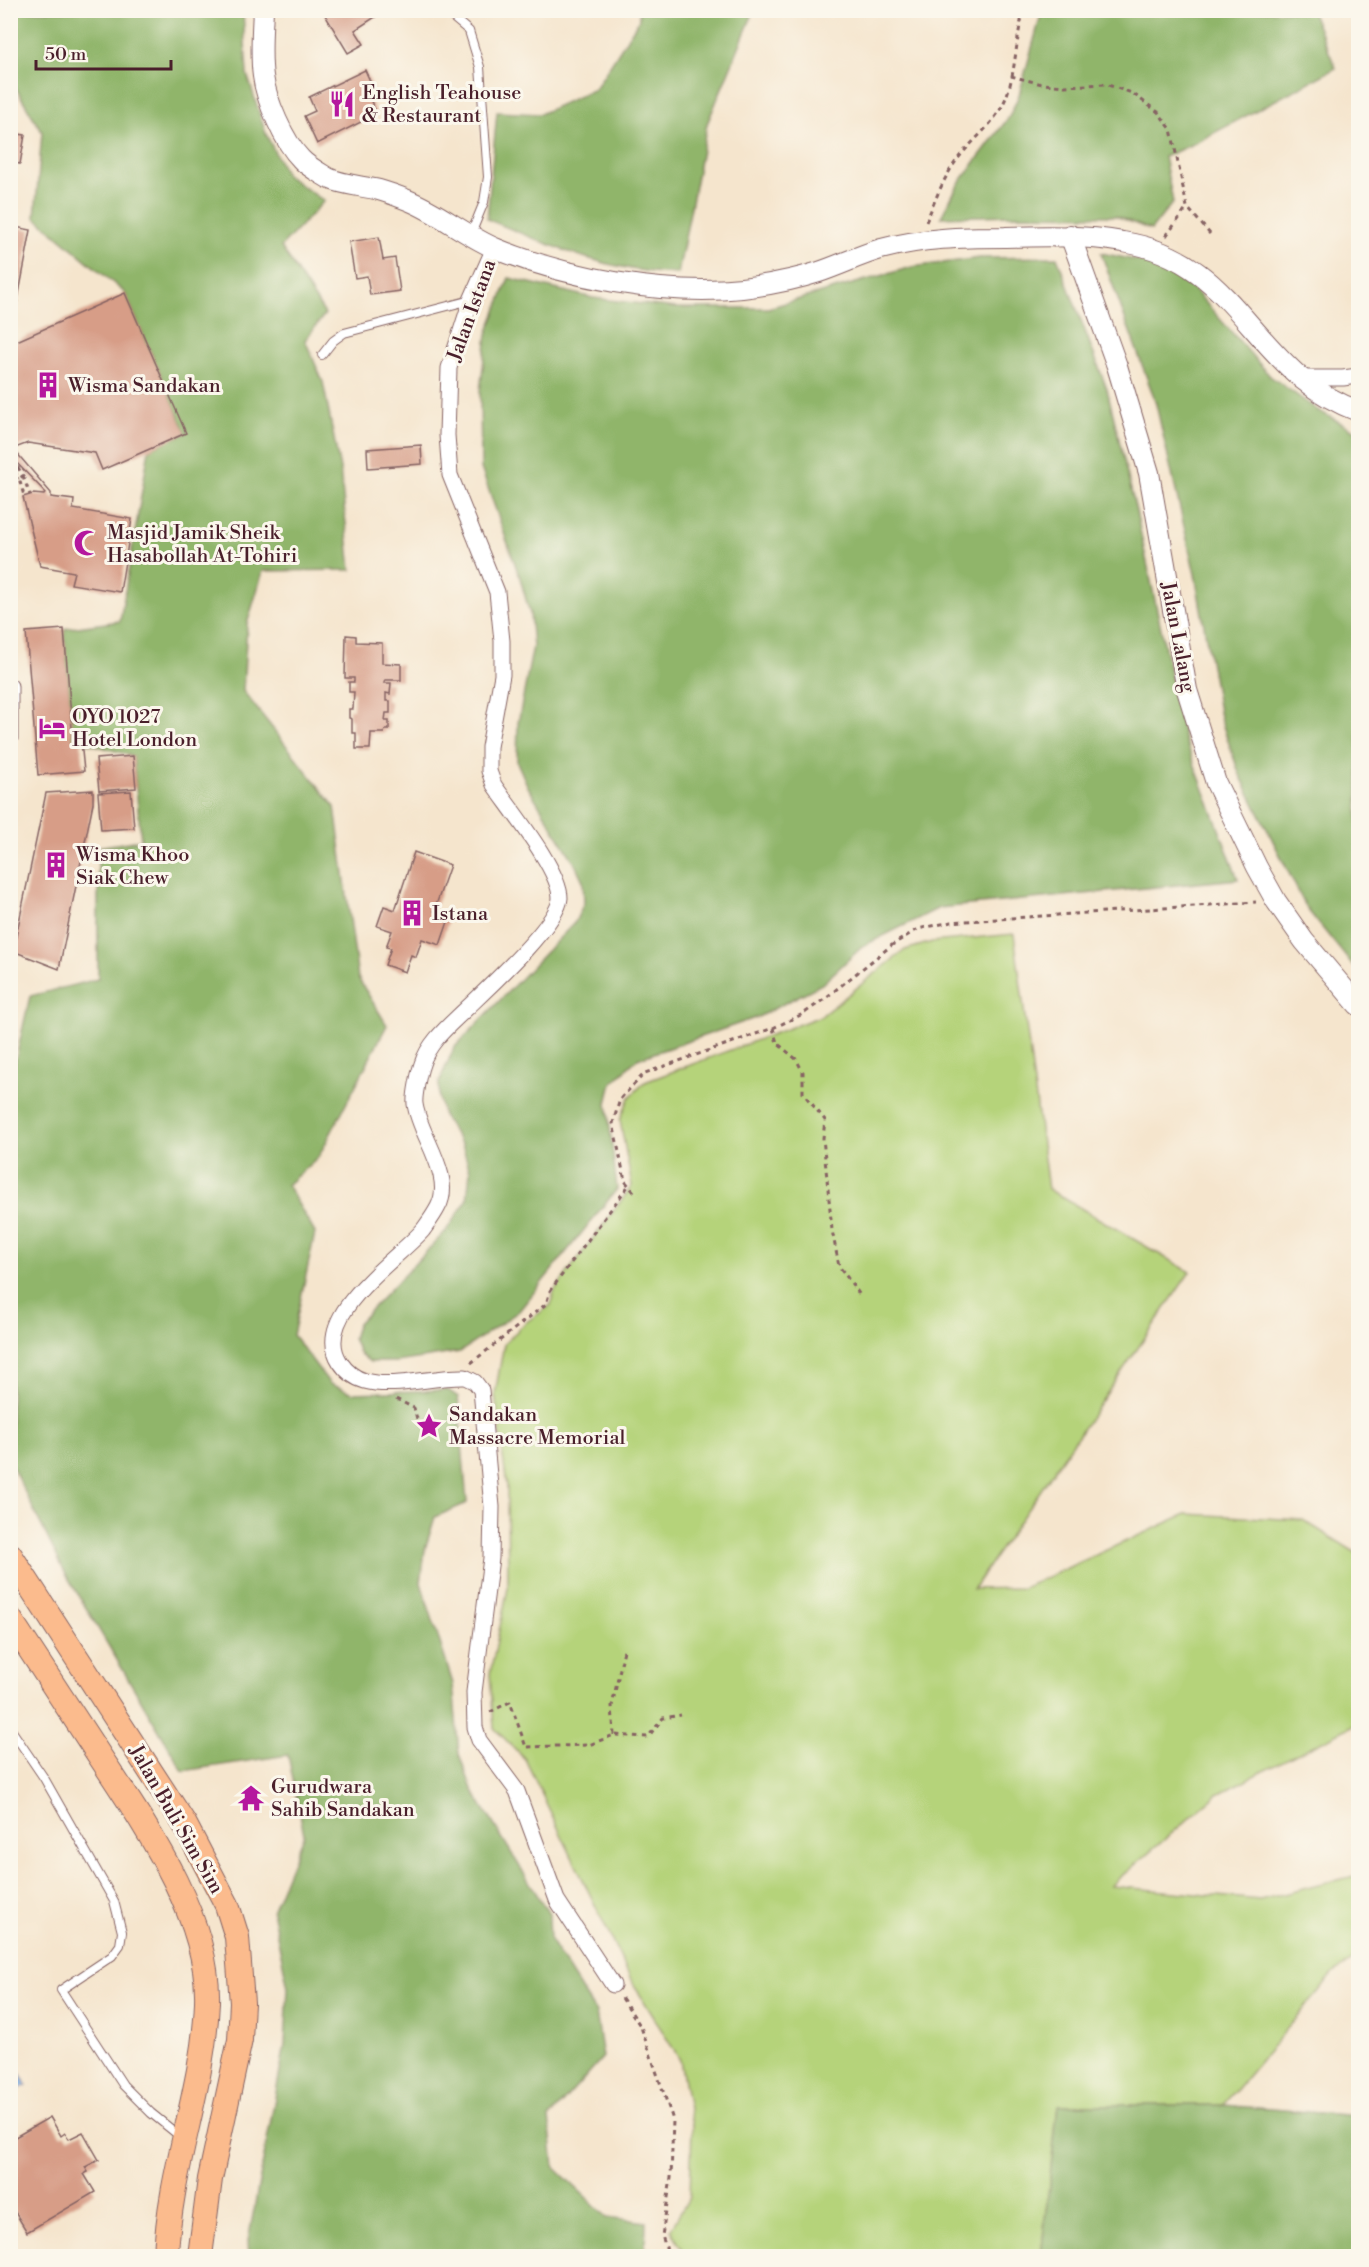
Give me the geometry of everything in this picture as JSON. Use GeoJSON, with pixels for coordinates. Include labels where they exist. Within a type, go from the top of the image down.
{"type":"FeatureCollection","features":[{"type":"Feature","properties":{"kind":"main road","name":"Jalan Buli Sim Sim"},"geometry":{"type":"LineString","coordinates":[[10,1555],[153,1771],[184,1823],[227,1905],[237,1937],[242,2003],[240,2040],[210,2179],[200,2256]]}},
{"type":"Feature","properties":{"kind":"main road","name":"Jalan Buli Sim Sim"},"geometry":{"type":"LineString","coordinates":[[10,1619],[141,1820],[169,1869],[188,1909],[202,1954],[207,2000],[195,2090],[183,2139],[167,2236],[166,2256]]}},
{"type":"Feature","properties":{"kind":"main road"},"geometry":{"type":"LineString","coordinates":[[177,2174],[210,2179]]}},
{"type":"Feature","properties":{"kind":"street","name":"Jalan Istana"},"geometry":{"type":"LineString","coordinates":[[263,10],[263,76],[276,120],[301,160],[330,179],[385,191],[425,207],[494,248],[471,300],[449,368],[447,435],[450,475],[497,592],[502,641],[502,675],[489,747],[489,771],[494,785],[548,864],[557,883],[560,899],[558,908],[514,963],[439,1035],[422,1062],[415,1103],[443,1181],[440,1205],[422,1230],[374,1275],[343,1315],[333,1341],[335,1354],[345,1369],[367,1381],[386,1383],[465,1377],[475,1382],[481,1390],[492,1507],[491,1558],[474,1692],[474,1719]]}},
{"type":"Feature","properties":{"kind":"street"},"geometry":{"type":"LineString","coordinates":[[494,248],[556,268],[608,280],[675,288],[709,289],[740,288],[787,280],[819,272],[876,250],[941,237],[1070,235],[1124,242],[1156,249],[1182,261],[1204,276],[1300,378],[1329,397],[1359,411]]}},
{"type":"Feature","properties":{"kind":"street","name":"Jalan Lalang"},"geometry":{"type":"LineString","coordinates":[[1070,235],[1117,366],[1149,473],[1187,690],[1216,783],[1276,901],[1304,941],[1359,1005]]}},
{"type":"Feature","properties":{"kind":"street"},"geometry":{"type":"LineString","coordinates":[[1300,378],[1359,376]]}},
{"type":"Feature","properties":{"kind":"street"},"geometry":{"type":"LineString","coordinates":[[10,686],[10,739]]}},
{"type":"Feature","properties":{"kind":"street"},"geometry":{"type":"LineString","coordinates":[[474,1719],[479,1740],[517,1791],[558,1900],[614,1985]]}},
{"type":"Feature","properties":{"kind":"lane"},"geometry":{"type":"LineString","coordinates":[[444,10],[469,31],[480,67],[488,177],[484,202],[471,236]]}},
{"type":"Feature","properties":{"kind":"lane"},"geometry":{"type":"LineString","coordinates":[[322,355],[333,341],[344,333],[471,300]]}},
{"type":"Feature","properties":{"kind":"lane"},"geometry":{"type":"LineString","coordinates":[[10,1728],[44,1778],[114,1901],[122,1932],[120,1945],[112,1956],[61,1990],[123,2085],[151,2113],[183,2139]]}},
{"type":"Feature","properties":{"kind":"path"},"geometry":{"type":"LineString","coordinates":[[919,240],[944,181],[953,166],[999,111],[1008,93],[1024,10]]}},
{"type":"Feature","properties":{"kind":"path"},"geometry":{"type":"LineString","coordinates":[[1011,76],[1054,85],[1105,84],[1132,93],[1158,112],[1171,129],[1187,207],[1210,234]]}},
{"type":"Feature","properties":{"kind":"path"},"geometry":{"type":"LineString","coordinates":[[1156,249],[1187,207]]}},
{"type":"Feature","properties":{"kind":"path"},"geometry":{"type":"LineString","coordinates":[[13,459],[30,495]]}},
{"type":"Feature","properties":{"kind":"path"},"geometry":{"type":"LineString","coordinates":[[10,482],[21,477]]}},
{"type":"Feature","properties":{"kind":"path"},"geometry":{"type":"LineString","coordinates":[[21,477],[24,496]]}},
{"type":"Feature","properties":{"kind":"path"},"geometry":{"type":"LineString","coordinates":[[634,1192],[625,1180],[613,1123],[620,1100],[645,1073],[773,1028],[802,1014],[892,945],[918,929],[951,921],[1276,901]]}},
{"type":"Feature","properties":{"kind":"path"},"geometry":{"type":"LineString","coordinates":[[773,1028],[777,1043],[796,1059],[803,1072],[803,1093],[825,1120],[823,1138],[836,1248],[840,1266],[860,1295]]}},
{"type":"Feature","properties":{"kind":"path"},"geometry":{"type":"LineString","coordinates":[[469,1365],[546,1304],[550,1291],[629,1185]]}},
{"type":"Feature","properties":{"kind":"path"},"geometry":{"type":"LineString","coordinates":[[614,1735],[612,1706],[624,1650]]}},
{"type":"Feature","properties":{"kind":"path"},"geometry":{"type":"LineString","coordinates":[[474,1719],[510,1702],[526,1747],[589,1745],[614,1735],[648,1737],[663,1718],[681,1715]]}},
{"type":"Feature","properties":{"kind":"path"},"geometry":{"type":"LineString","coordinates":[[614,1985],[641,2027],[673,2120],[671,2178],[662,2236],[669,2256]]}},
{"type":"Feature","properties":{"kind":"green space"},"geometry":{"type":"Polygon","coordinates":[[[11,11],[243,11],[247,74],[266,134],[286,175],[324,201],[281,247],[325,314],[305,340],[323,382],[340,469],[351,570],[263,571],[247,624],[243,691],[335,807],[358,978],[387,1025],[319,1156],[287,1185],[315,1233],[293,1335],[330,1384],[353,1393],[448,1390],[458,1397],[467,1503],[435,1517],[425,1549],[421,1583],[453,1684],[459,1754],[472,1789],[549,1914],[550,1940],[596,2013],[603,2057],[549,2118],[554,2167],[607,2217],[646,2222],[645,2251],[648,2256],[249,2256],[248,2241],[285,2045],[288,1988],[272,1911],[304,1834],[288,1755],[183,1771],[64,1571],[11,1464],[11,1080],[30,996],[98,979],[98,847],[141,840],[133,756],[81,741],[73,741],[64,629],[120,621],[149,449],[186,433],[125,293],[35,217],[42,132],[11,80],[11,11]]]}},
{"type":"Feature","properties":{"kind":"green space"},"geometry":{"type":"Polygon","coordinates":[[[639,11],[754,11],[707,124],[678,274],[603,263],[557,248],[487,219],[497,112],[540,114],[595,89],[639,20],[639,11]]]}},
{"type":"Feature","properties":{"kind":"green space"},"geometry":{"type":"Polygon","coordinates":[[[1042,11],[1311,11],[1336,68],[1195,143],[1164,157],[1173,202],[1151,230],[1116,216],[941,217],[958,185],[1009,117],[1019,95],[1042,11]]]}},
{"type":"Feature","properties":{"kind":"green space"},"geometry":{"type":"Polygon","coordinates":[[[1101,253],[1150,263],[1192,287],[1270,376],[1319,411],[1358,432],[1358,972],[1307,909],[1239,773],[1220,717],[1195,574],[1155,400],[1101,253]]]}},
{"type":"Feature","properties":{"kind":"green space"},"geometry":{"type":"Polygon","coordinates":[[[1057,257],[1107,389],[1136,511],[1184,737],[1238,879],[939,908],[863,946],[822,984],[758,1017],[637,1059],[612,1083],[607,1103],[617,1189],[519,1311],[460,1352],[397,1362],[370,1362],[359,1353],[353,1338],[358,1323],[446,1231],[467,1200],[470,1171],[462,1145],[443,1116],[439,1097],[439,1082],[454,1048],[575,922],[584,903],[583,881],[573,860],[528,787],[517,762],[518,723],[533,646],[530,614],[520,578],[481,468],[480,391],[487,334],[509,278],[593,298],[676,308],[768,308],[912,267],[980,258],[1057,257]]]}},
{"type":"Feature","properties":{"kind":"green space"},"geometry":{"type":"Polygon","coordinates":[[[1014,934],[1048,1189],[1190,1272],[973,1589],[1023,1588],[1186,1514],[1303,1520],[1358,1554],[1358,1723],[1218,1794],[1110,1886],[1260,1900],[1358,1875],[1358,1957],[1334,1973],[1223,2105],[1058,2105],[1041,2256],[685,2256],[671,2229],[690,2196],[692,2125],[680,2060],[631,1980],[525,1759],[494,1728],[490,1674],[508,1588],[507,1487],[495,1394],[504,1344],[525,1323],[551,1305],[554,1291],[632,1186],[620,1120],[629,1098],[645,1082],[821,1016],[905,950],[932,942],[1014,934]]]}},
{"type":"Feature","properties":{"kind":"green space"},"geometry":{"type":"Polygon","coordinates":[[[1058,2105],[1223,2105],[1358,2116],[1358,2256],[1041,2256],[1058,2105]]]}},
{"type":"Feature","properties":{"kind":"water"},"geometry":{"type":"Polygon","coordinates":[[[10,2058],[27,2085],[11,2092],[10,2092],[10,2058]]]}},
{"type":"Feature","properties":{"kind":"building"},"geometry":{"type":"Polygon","coordinates":[[[322,10],[386,10],[355,30],[364,44],[348,53],[322,10]]]}},
{"type":"Feature","properties":{"kind":"building","name":"English Teahouse & Restaurant"},"geometry":{"type":"Polygon","coordinates":[[[365,70],[374,90],[367,93],[377,114],[317,144],[304,116],[315,111],[309,97],[365,70]]]}},
{"type":"Feature","properties":{"kind":"building"},"geometry":{"type":"Polygon","coordinates":[[[10,133],[25,135],[20,164],[10,162],[10,133]]]}},
{"type":"Feature","properties":{"kind":"building"},"geometry":{"type":"Polygon","coordinates":[[[10,187],[15,188],[12,208],[10,208],[10,187]]]}},
{"type":"Feature","properties":{"kind":"building"},"geometry":{"type":"Polygon","coordinates":[[[10,226],[31,230],[13,325],[10,325],[10,226]]]}},
{"type":"Feature","properties":{"kind":"building"},"geometry":{"type":"Polygon","coordinates":[[[379,237],[383,260],[395,258],[400,291],[370,295],[367,276],[355,278],[349,242],[379,237]]]}},
{"type":"Feature","properties":{"kind":"building"},"geometry":{"type":"Polygon","coordinates":[[[125,293],[186,433],[102,470],[95,453],[28,443],[10,450],[10,344],[125,293]]]}},
{"type":"Feature","properties":{"kind":"building"},"geometry":{"type":"Polygon","coordinates":[[[421,445],[422,464],[368,468],[367,449],[421,445]]]}},
{"type":"Feature","properties":{"kind":"building","name":"Masjid Jamik Sheik Hasabollah At-Tohiri"},"geometry":{"type":"Polygon","coordinates":[[[15,451],[51,493],[51,497],[74,500],[73,509],[132,519],[120,592],[71,584],[74,572],[40,566],[23,497],[33,494],[44,495],[45,492],[13,459],[10,460],[10,454],[15,451]]]}},
{"type":"Feature","properties":{"kind":"building"},"geometry":{"type":"Polygon","coordinates":[[[10,461],[17,474],[10,477],[10,461]]]}},
{"type":"Feature","properties":{"kind":"building"},"geometry":{"type":"Polygon","coordinates":[[[64,629],[73,741],[81,741],[84,771],[38,775],[26,632],[64,629]]]}},
{"type":"Feature","properties":{"kind":"building"},"geometry":{"type":"Polygon","coordinates":[[[346,635],[356,636],[356,642],[382,643],[382,663],[401,664],[401,680],[385,680],[384,683],[391,683],[390,694],[386,693],[386,701],[390,701],[390,713],[386,713],[385,721],[389,721],[389,730],[385,730],[384,733],[371,733],[370,749],[356,749],[356,733],[352,733],[349,709],[353,709],[354,692],[349,692],[349,682],[354,682],[354,678],[345,678],[346,635]]]}},
{"type":"Feature","properties":{"kind":"building"},"geometry":{"type":"Polygon","coordinates":[[[133,756],[136,788],[99,791],[96,759],[133,756]]]}},
{"type":"Feature","properties":{"kind":"building","name":"Wisma Khoo Siak Chew"},"geometry":{"type":"Polygon","coordinates":[[[93,790],[93,803],[59,969],[13,951],[46,793],[93,790]]]}},
{"type":"Feature","properties":{"kind":"building"},"geometry":{"type":"Polygon","coordinates":[[[131,791],[134,828],[101,830],[98,793],[131,791]]]}},
{"type":"Feature","properties":{"kind":"building","name":"Istana"},"geometry":{"type":"Polygon","coordinates":[[[414,852],[450,865],[434,911],[450,916],[440,945],[422,939],[416,957],[411,955],[405,972],[385,965],[391,948],[386,947],[392,931],[377,926],[384,906],[395,910],[414,852]]]}},
{"type":"Feature","properties":{"kind":"building"},"geometry":{"type":"Polygon","coordinates":[[[50,2117],[61,2136],[65,2133],[69,2139],[83,2132],[99,2160],[85,2167],[88,2172],[84,2174],[95,2192],[27,2232],[10,2204],[10,2140],[50,2117]]]}},
{"type":"Feature","properties":{"kind":"place","name":"English Teahouse & Restaurant"},"geometry":{"type":"Point","coordinates":[342,104]}},
{"type":"Feature","properties":{"kind":"place","name":"Wisma Sandakan"},"geometry":{"type":"Point","coordinates":[48,385]}},
{"type":"Feature","properties":{"kind":"place","name":"Masjid Jamik Sheik Hasabollah At-Tohiri"},"geometry":{"type":"Point","coordinates":[87,543]}},
{"type":"Feature","properties":{"kind":"place","name":"OYO 1027 Hotel London"},"geometry":{"type":"Point","coordinates":[52,728]}},
{"type":"Feature","properties":{"kind":"place","name":"Wisma Khoo Siak Chew"},"geometry":{"type":"Point","coordinates":[56,865]}},
{"type":"Feature","properties":{"kind":"place","name":"Istana"},"geometry":{"type":"Point","coordinates":[412,913]}},
{"type":"Feature","properties":{"kind":"place","name":"Sandakan Massacre Memorial"},"geometry":{"type":"Point","coordinates":[429,1426]}},
{"type":"Feature","properties":{"kind":"place","name":"Gurudwara Sahib Sandakan"},"geometry":{"type":"Point","coordinates":[251,1798]}}]}
